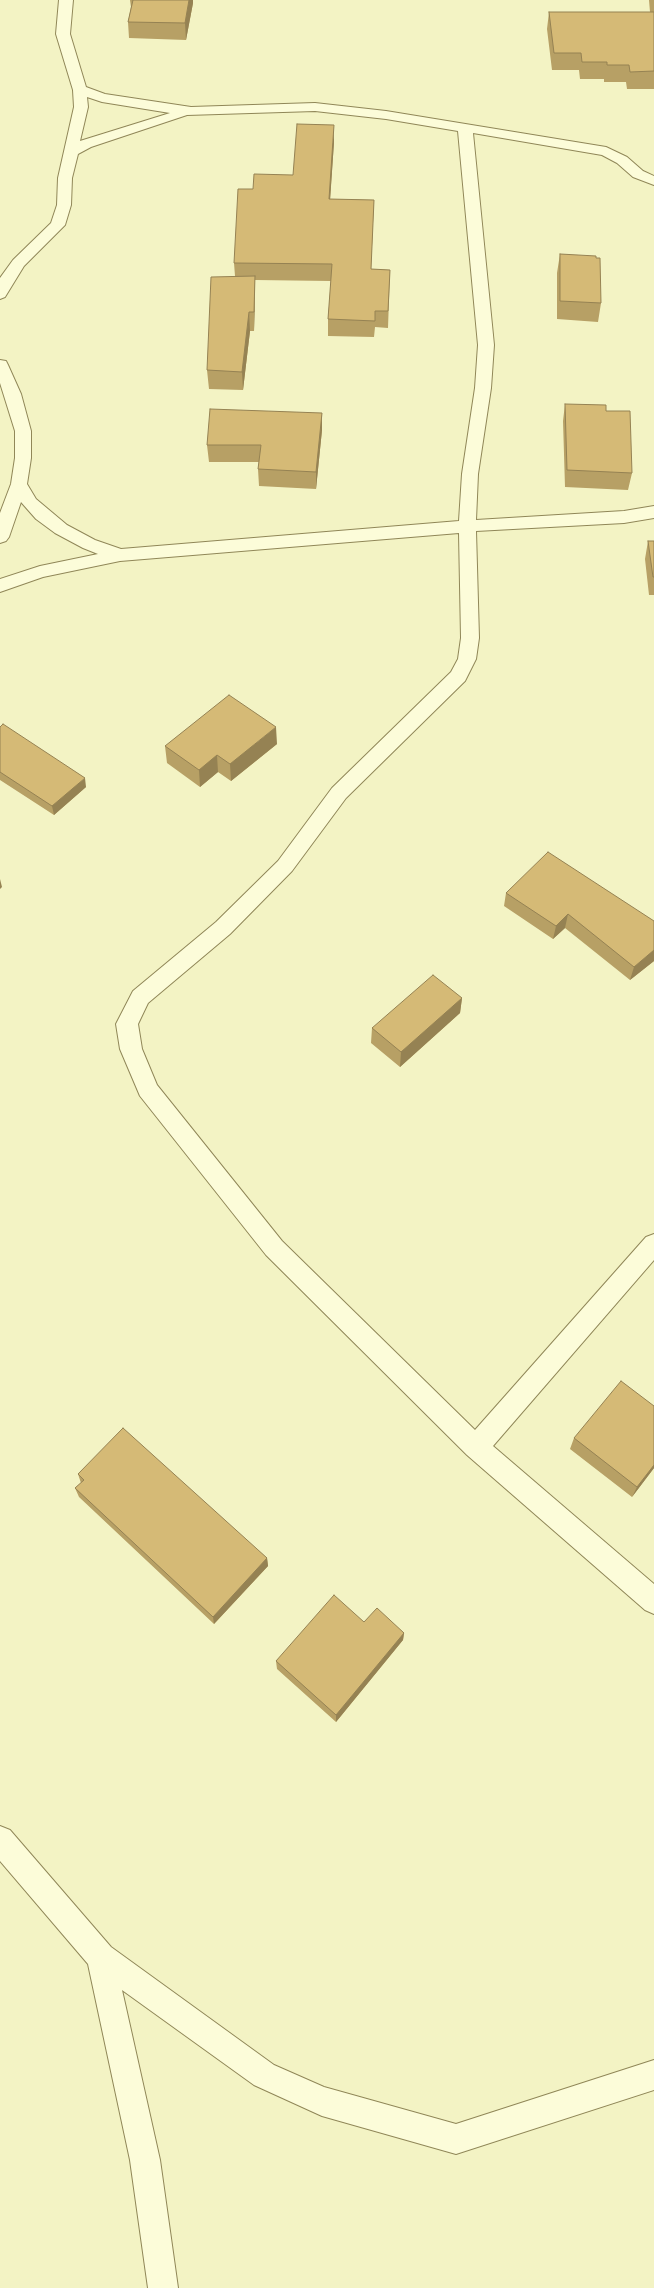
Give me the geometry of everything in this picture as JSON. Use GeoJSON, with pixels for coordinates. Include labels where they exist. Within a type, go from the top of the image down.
{"type":"FeatureCollection","features":[{"type":"Feature","properties":{"kind":"street"},"geometry":{"type":"LineString","coordinates":[[0,294],[6,281],[18,263],[58,225],[64,205],[65,178],[81,107],[80,90],[69,59],[63,34],[66,0]]}},
{"type":"Feature","properties":{"kind":"street"},"geometry":{"type":"LineString","coordinates":[[80,90],[128,104],[191,111],[315,107],[386,115],[465,130],[606,151],[622,160],[638,174],[654,181]]}},
{"type":"Feature","properties":{"kind":"street"},"geometry":{"type":"LineString","coordinates":[[71,152],[86,144],[191,111]]}},
{"type":"Feature","properties":{"kind":"street"},"geometry":{"type":"LineString","coordinates":[[465,130],[486,345],[483,388],[470,474],[467,526],[470,638],[467,659],[458,676],[339,793],[285,866],[234,917],[140,997],[127,1024],[131,1049],[148,1090],[274,1248],[476,1447],[654,1601]]}},
{"type":"Feature","properties":{"kind":"street"},"geometry":{"type":"LineString","coordinates":[[0,365],[13,394],[23,431],[24,458],[19,484],[0,537]]}},
{"type":"Feature","properties":{"kind":"street"},"geometry":{"type":"LineString","coordinates":[[19,484],[30,503],[42,515],[61,529],[89,544],[120,556]]}},
{"type":"Feature","properties":{"kind":"street"},"geometry":{"type":"LineString","coordinates":[[0,586],[40,572],[120,556],[467,526],[624,517],[654,512]]}},
{"type":"Feature","properties":{"kind":"street"},"geometry":{"type":"LineString","coordinates":[[476,1447],[654,1244]]}},
{"type":"Feature","properties":{"kind":"street"},"geometry":{"type":"LineString","coordinates":[[0,1840],[102,1957],[264,2075],[322,2101],[456,2139],[654,2075]]}},
{"type":"Feature","properties":{"kind":"street"},"geometry":{"type":"LineString","coordinates":[[102,1957],[145,2160],[163,2288]]}},
{"type":"Feature","properties":{"kind":"building"},"geometry":{"type":"Polygon","coordinates":[[[133,0],[189,0],[185,23],[128,22],[133,0]]]}},
{"type":"Feature","properties":{"kind":"building"},"geometry":{"type":"Polygon","coordinates":[[[549,12],[654,12],[654,71],[630,72],[629,65],[607,65],[607,62],[582,62],[581,53],[554,53],[549,12]]]}},
{"type":"Feature","properties":{"kind":"building"},"geometry":{"type":"Polygon","coordinates":[[[297,124],[334,125],[329,199],[374,200],[371,269],[390,270],[388,311],[375,311],[375,321],[328,319],[332,264],[234,263],[238,189],[253,189],[254,174],[293,175],[297,124]]]}},
{"type":"Feature","properties":{"kind":"building"},"geometry":{"type":"Polygon","coordinates":[[[560,254],[596,256],[596,258],[600,258],[601,303],[560,301],[560,254]]]}},
{"type":"Feature","properties":{"kind":"building"},"geometry":{"type":"Polygon","coordinates":[[[255,276],[254,312],[249,312],[242,372],[207,370],[211,277],[255,276]]]}},
{"type":"Feature","properties":{"kind":"building"},"geometry":{"type":"Polygon","coordinates":[[[565,404],[606,405],[606,411],[630,411],[632,473],[567,470],[565,404]]]}},
{"type":"Feature","properties":{"kind":"building"},"geometry":{"type":"Polygon","coordinates":[[[210,409],[322,413],[316,472],[258,469],[261,445],[207,445],[210,409]]]}},
{"type":"Feature","properties":{"kind":"building"},"geometry":{"type":"Polygon","coordinates":[[[648,541],[654,541],[654,577],[653,577],[648,541]]]}},
{"type":"Feature","properties":{"kind":"building"},"geometry":{"type":"Polygon","coordinates":[[[229,695],[276,727],[230,764],[217,755],[199,770],[165,746],[229,695]]]}},
{"type":"Feature","properties":{"kind":"building"},"geometry":{"type":"Polygon","coordinates":[[[3,724],[85,778],[52,806],[0,772],[0,727],[3,724]]]}},
{"type":"Feature","properties":{"kind":"building"},"geometry":{"type":"Polygon","coordinates":[[[548,852],[654,921],[654,950],[634,967],[568,914],[556,926],[506,893],[548,852]]]}},
{"type":"Feature","properties":{"kind":"building"},"geometry":{"type":"Polygon","coordinates":[[[433,975],[462,998],[401,1052],[372,1028],[433,975]]]}},
{"type":"Feature","properties":{"kind":"building"},"geometry":{"type":"Polygon","coordinates":[[[621,1381],[654,1406],[654,1465],[637,1487],[574,1438],[621,1381]]]}},
{"type":"Feature","properties":{"kind":"building"},"geometry":{"type":"Polygon","coordinates":[[[123,1428],[267,1558],[213,1617],[75,1488],[84,1480],[78,1474],[123,1428]]]}},
{"type":"Feature","properties":{"kind":"building"},"geometry":{"type":"Polygon","coordinates":[[[334,1595],[364,1622],[377,1608],[404,1633],[336,1715],[276,1661],[334,1595]]]}}]}
